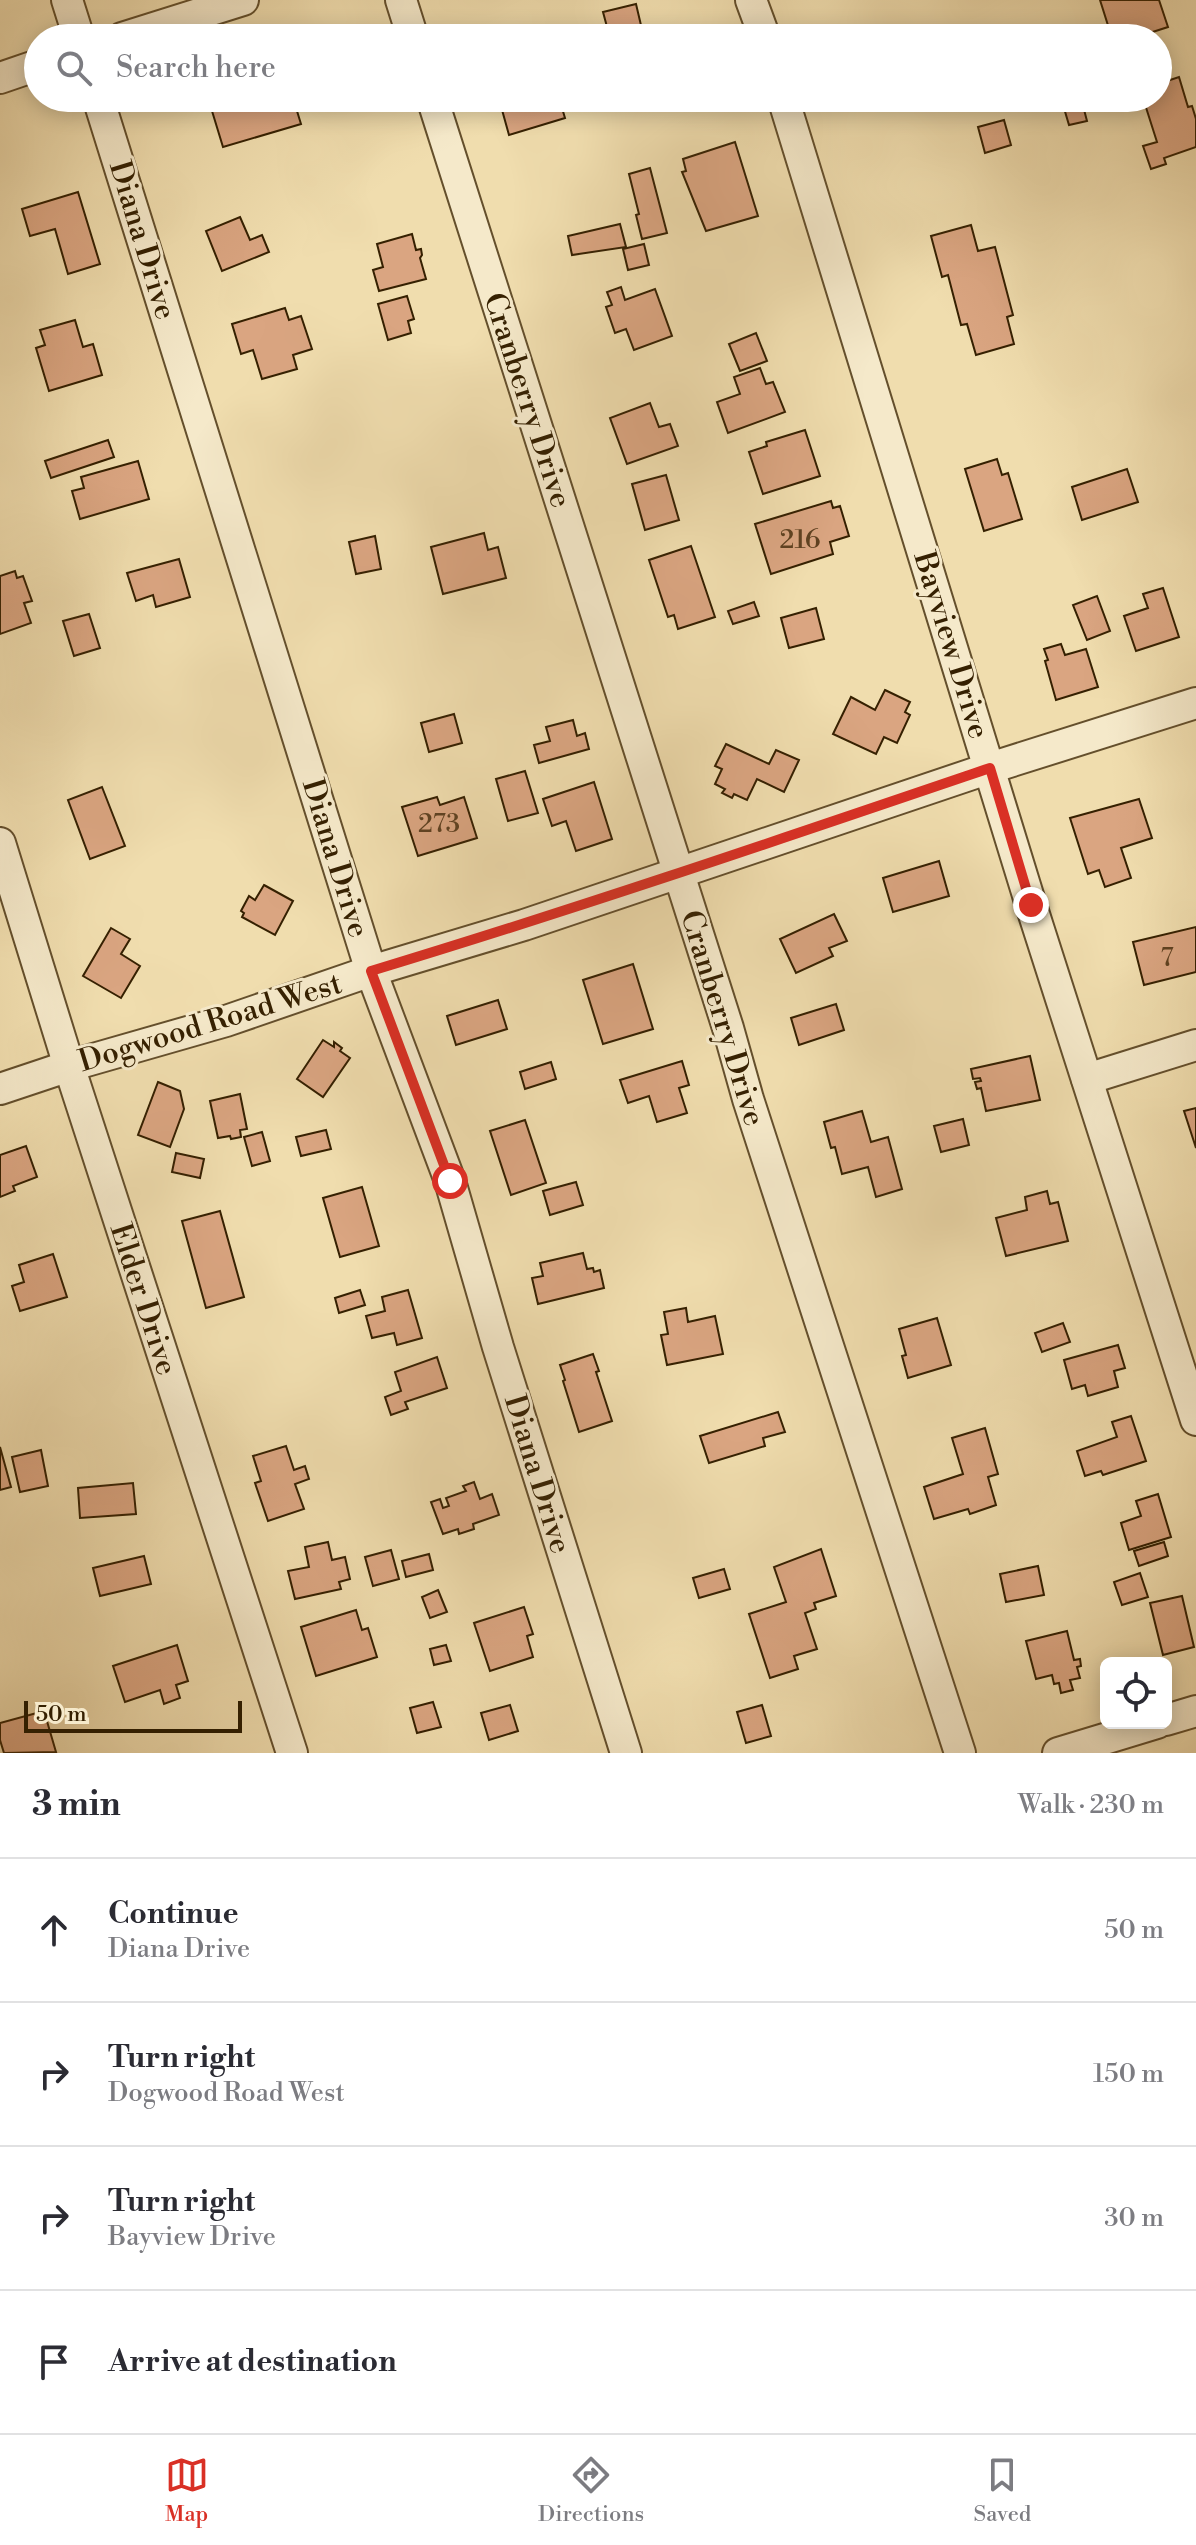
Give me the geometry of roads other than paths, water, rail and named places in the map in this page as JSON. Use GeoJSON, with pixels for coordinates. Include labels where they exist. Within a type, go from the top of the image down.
{"type":"FeatureCollection","features":[{"type":"Feature","properties":{"kind":"street"},"geometry":{"type":"LineString","coordinates":[[67,0],[75,24]]}},
{"type":"Feature","properties":{"kind":"street"},"geometry":{"type":"LineString","coordinates":[[167,24],[243,0]]}},
{"type":"Feature","properties":{"kind":"street"},"geometry":{"type":"LineString","coordinates":[[401,0],[409,24]]}},
{"type":"Feature","properties":{"kind":"street"},"geometry":{"type":"LineString","coordinates":[[751,0],[760,24]]}},
{"type":"Feature","properties":{"kind":"street"},"geometry":{"type":"LineString","coordinates":[[0,78],[24,70]]}},
{"type":"Feature","properties":{"kind":"street","name":"Diana Drive"},"geometry":{"type":"LineString","coordinates":[[102,112],[371,971],[450,1181],[503,1362],[626,1753]]}},
{"type":"Feature","properties":{"kind":"street","name":"Cranberry Drive"},"geometry":{"type":"LineString","coordinates":[[436,112],[960,1753]]}},
{"type":"Feature","properties":{"kind":"street","name":"Bayview Drive"},"geometry":{"type":"LineString","coordinates":[[787,112],[1087,1079],[1190,1377],[1196,1420]]}},
{"type":"Feature","properties":{"kind":"street","name":"Dogwood Road West"},"geometry":{"type":"LineString","coordinates":[[0,1089],[226,1021],[371,971],[524,925],[990,768],[1196,703]]}},
{"type":"Feature","properties":{"kind":"street","name":"Elder Drive"},"geometry":{"type":"LineString","coordinates":[[0,843],[69,1066],[292,1753]]}},
{"type":"Feature","properties":{"kind":"street"},"geometry":{"type":"LineString","coordinates":[[1087,1079],[1196,1045]]}},
{"type":"Feature","properties":{"kind":"street"},"geometry":{"type":"LineString","coordinates":[[1172,1718],[1196,1711]]}},
{"type":"Feature","properties":{"kind":"street"},"geometry":{"type":"LineString","coordinates":[[1058,1753],[1137,1729]]}}]}
